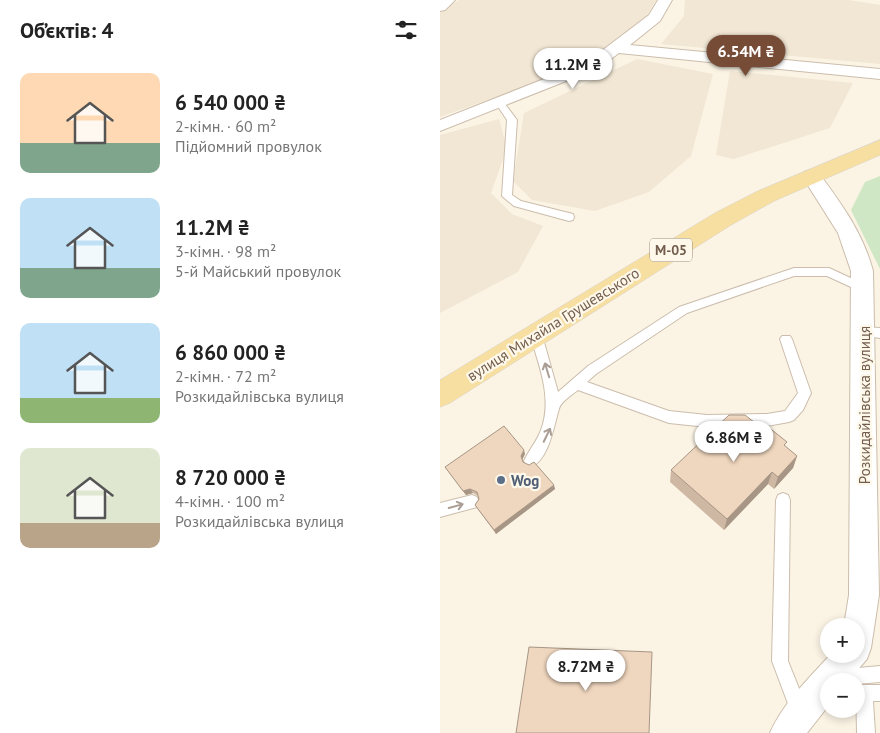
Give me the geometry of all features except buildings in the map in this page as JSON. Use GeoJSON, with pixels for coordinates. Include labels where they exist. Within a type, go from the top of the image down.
{"type":"FeatureCollection","features":[{"type":"Feature","properties":{"kind":"main road","name":"вулиця Михайла Грушевського"},"geometry":{"type":"LineString","coordinates":[[440,395],[722,219],[811,176],[880,147]]}},
{"type":"Feature","properties":{"kind":"street"},"geometry":{"type":"LineString","coordinates":[[440,8],[448,0]]}},
{"type":"Feature","properties":{"kind":"street"},"geometry":{"type":"LineString","coordinates":[[440,126],[593,65],[655,18],[665,0]]}},
{"type":"Feature","properties":{"kind":"street"},"geometry":{"type":"LineString","coordinates":[[615,48],[880,74]]}},
{"type":"Feature","properties":{"kind":"street","name":"Розкидайлівська вулиця"},"geometry":{"type":"LineString","coordinates":[[811,176],[841,218],[856,246],[872,332],[864,595],[870,613],[865,626]]}},
{"type":"Feature","properties":{"kind":"lane"},"geometry":{"type":"LineString","coordinates":[[499,102],[512,120],[507,196],[518,204],[569,217]]}},
{"type":"Feature","properties":{"kind":"lane"},"geometry":{"type":"LineString","coordinates":[[552,405],[592,370],[683,310],[794,272],[829,272],[864,289]]}},
{"type":"Feature","properties":{"kind":"lane"},"geometry":{"type":"LineString","coordinates":[[531,461],[551,427],[553,392],[536,335]]}},
{"type":"Feature","properties":{"kind":"lane"},"geometry":{"type":"LineString","coordinates":[[577,384],[669,417],[707,421],[768,420],[789,416],[805,394],[786,339]]}},
{"type":"Feature","properties":{"kind":"lane"},"geometry":{"type":"LineString","coordinates":[[783,500],[780,661],[820,689]]}},
{"type":"Feature","properties":{"kind":"lane"},"geometry":{"type":"LineString","coordinates":[[440,510],[472,502]]}},
{"type":"Feature","properties":{"kind":"lane"},"geometry":{"type":"LineString","coordinates":[[865,682],[880,674]]}},
{"type":"Feature","properties":{"kind":"lane"},"geometry":{"type":"LineString","coordinates":[[852,718],[866,733]]}},
{"type":"Feature","properties":{"kind":"shaded area"},"geometry":{"type":"Polygon","coordinates":[[[459,0],[656,0],[647,16],[585,65],[440,117],[440,12],[459,0]]]}},
{"type":"Feature","properties":{"kind":"shaded area"},"geometry":{"type":"Polygon","coordinates":[[[685,0],[849,0],[880,5],[880,64],[661,44],[684,16],[685,0]]]}},
{"type":"Feature","properties":{"kind":"shaded area"},"geometry":{"type":"Polygon","coordinates":[[[637,59],[713,74],[691,156],[649,192],[595,211],[532,200],[513,181],[524,113],[637,59]]]}},
{"type":"Feature","properties":{"kind":"shaded area"},"geometry":{"type":"Polygon","coordinates":[[[730,71],[853,83],[830,128],[734,159],[716,155],[730,71]]]}},
{"type":"Feature","properties":{"kind":"shaded area"},"geometry":{"type":"Polygon","coordinates":[[[499,119],[507,148],[491,193],[512,214],[543,226],[518,272],[440,313],[440,135],[499,119]]]}},
{"type":"Feature","properties":{"kind":"green space"},"geometry":{"type":"Polygon","coordinates":[[[880,176],[880,269],[851,210],[865,182],[880,176]]]}},
{"type":"Feature","properties":{"kind":"place","name":"Wog"},"geometry":{"type":"Point","coordinates":[501,480]}}]}
